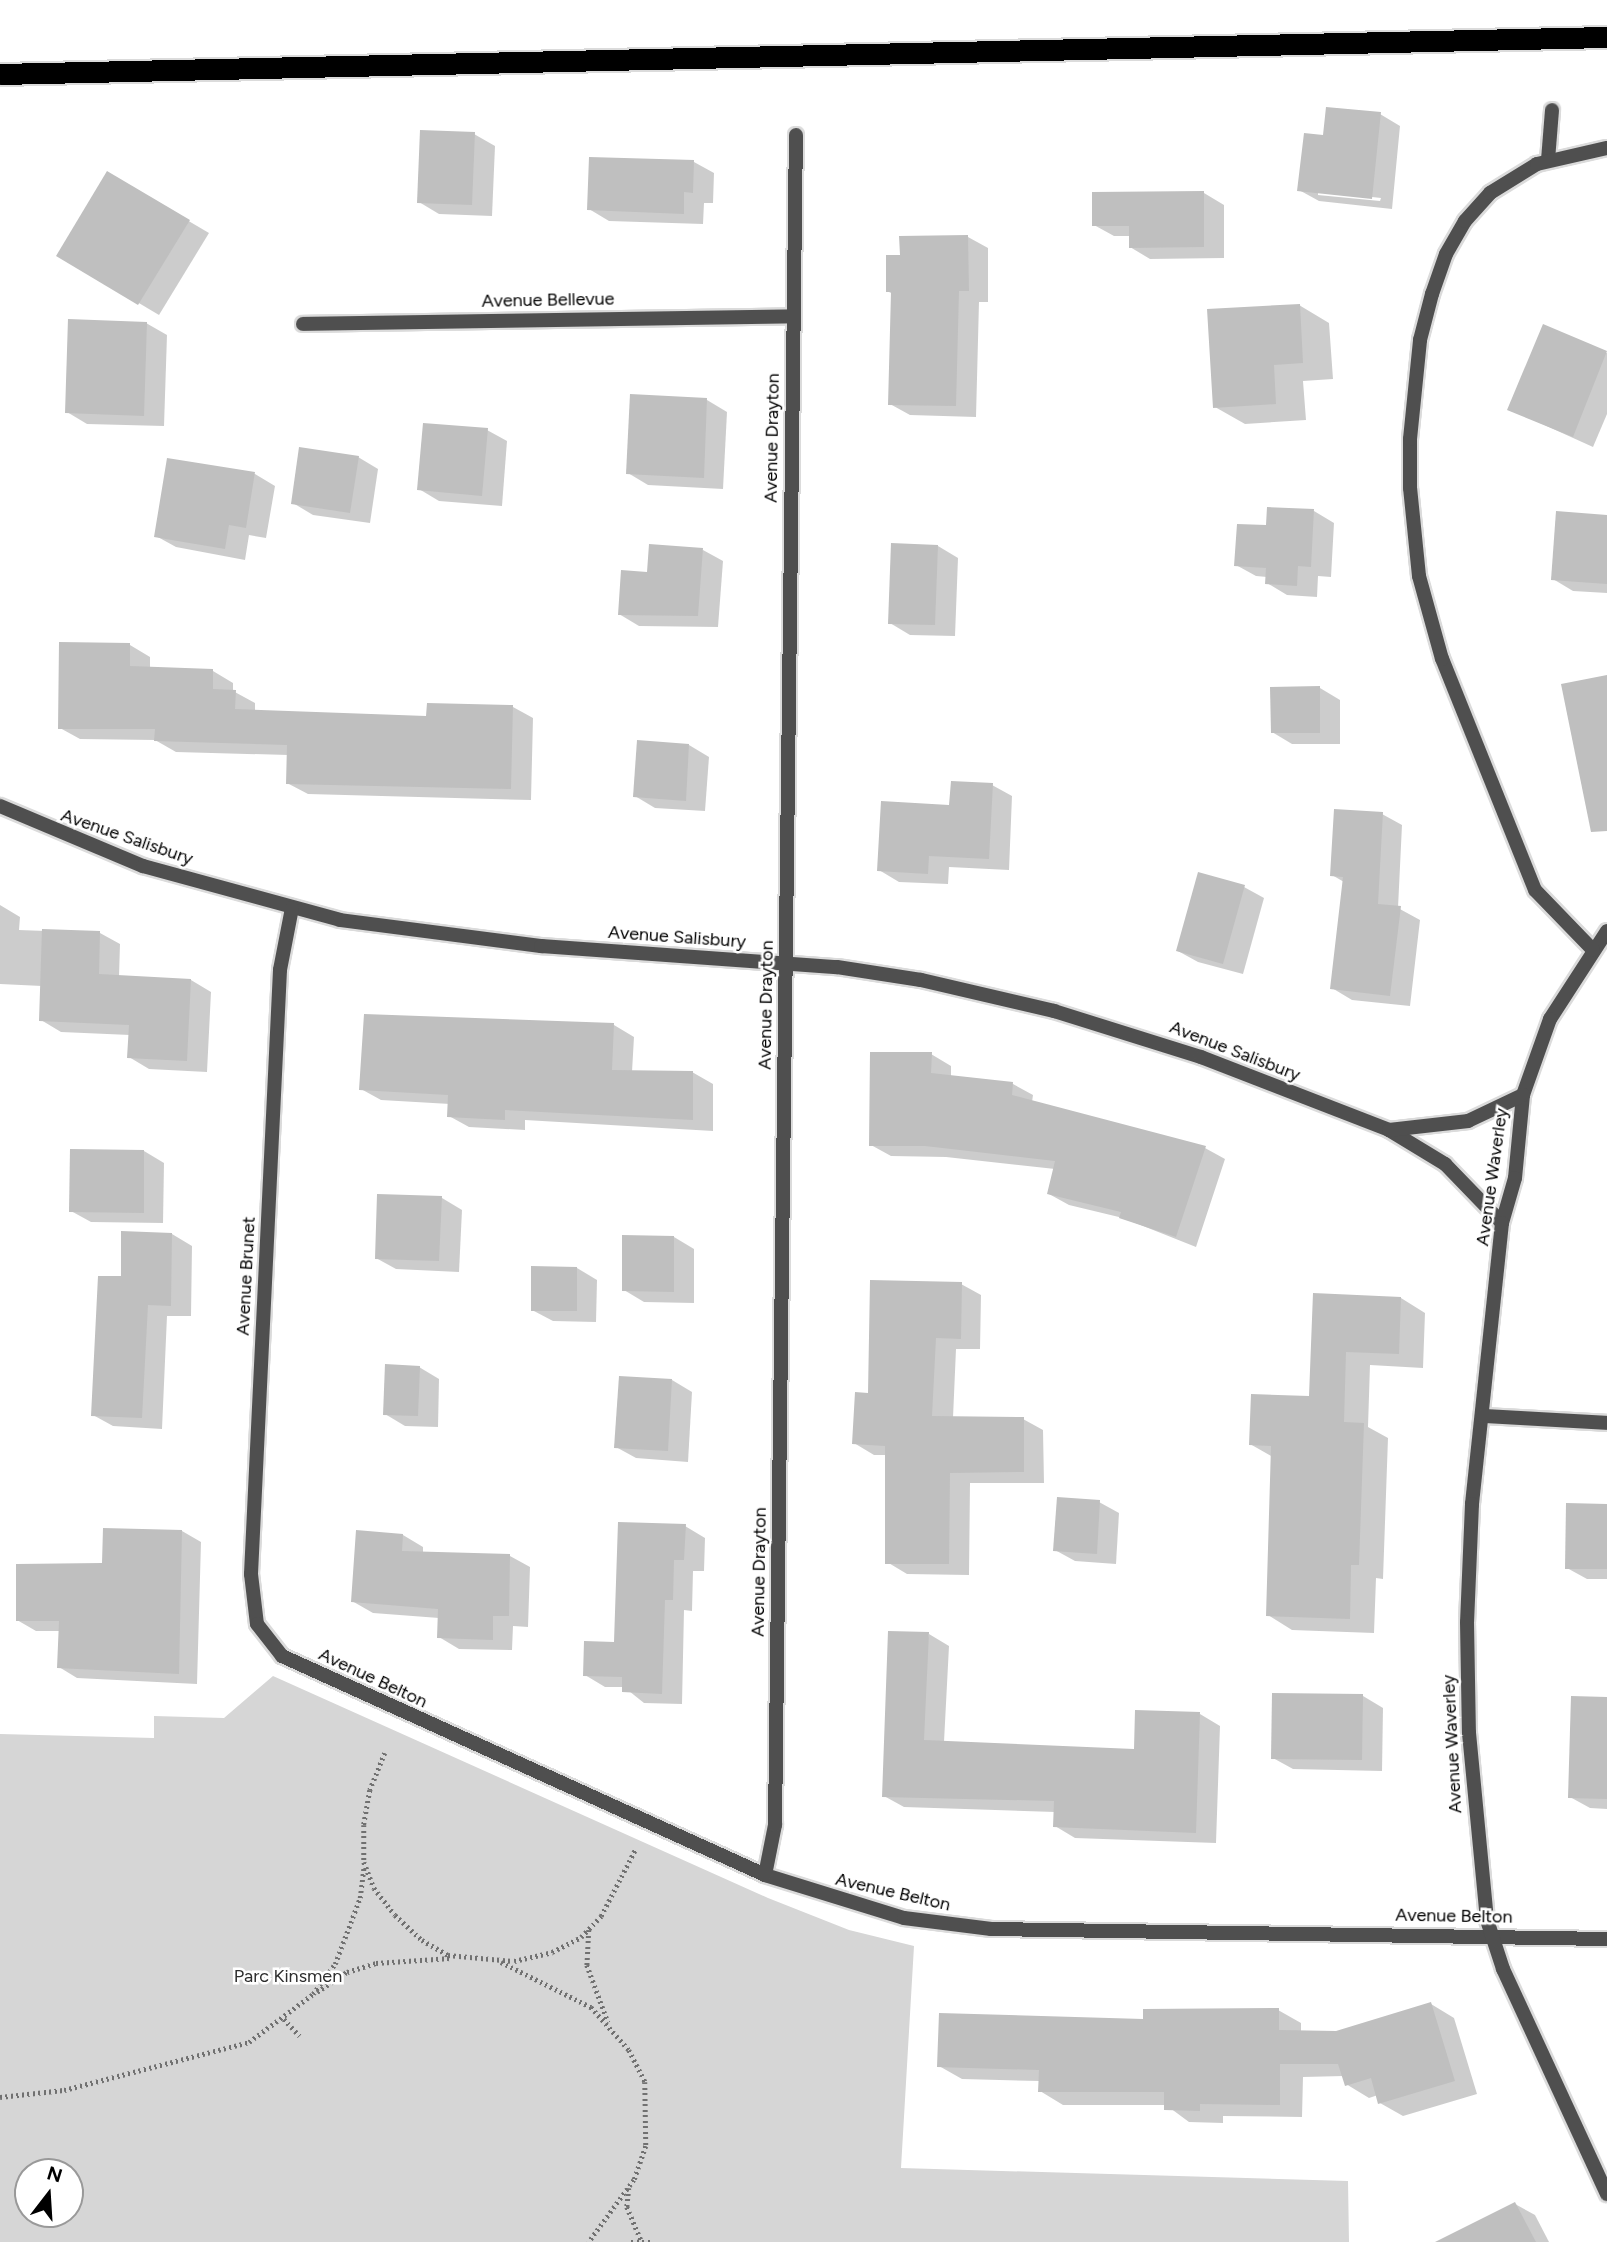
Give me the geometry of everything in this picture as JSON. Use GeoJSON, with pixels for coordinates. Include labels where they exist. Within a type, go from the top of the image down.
{"type":"FeatureCollection","features":[{"type":"Feature","properties":{"kind":"highway"},"geometry":{"type":"LineString","coordinates":[[0,74],[1607,37]]}},
{"type":"Feature","properties":{"kind":"street"},"geometry":{"type":"LineString","coordinates":[[1548,160],[1552,110]]}},
{"type":"Feature","properties":{"kind":"street","name":"Avenue Drayton"},"geometry":{"type":"LineString","coordinates":[[765,1875],[775,1825],[796,135]]}},
{"type":"Feature","properties":{"kind":"street"},"geometry":{"type":"LineString","coordinates":[[1592,950],[1545,903],[1521,863],[1429,619],[1419,576],[1410,488],[1420,341],[1446,254],[1465,221],[1490,193],[1548,160],[1581,150],[1607,148]]}},
{"type":"Feature","properties":{"kind":"street","name":"Avenue Bellevue"},"geometry":{"type":"LineString","coordinates":[[303,324],[793,316]]}},
{"type":"Feature","properties":{"kind":"street","name":"Avenue Salisbury"},"geometry":{"type":"LineString","coordinates":[[0,806],[143,866],[292,908],[466,938],[786,964],[921,980],[1054,1011],[1201,1057],[1389,1130],[1445,1164],[1502,1223]]}},
{"type":"Feature","properties":{"kind":"street","name":"Avenue Brunet"},"geometry":{"type":"LineString","coordinates":[[268,1643],[257,1624],[251,1574],[279,970],[292,908]]}},
{"type":"Feature","properties":{"kind":"street","name":"Avenue Waverley"},"geometry":{"type":"LineString","coordinates":[[1607,931],[1592,950],[1550,1019],[1523,1095],[1515,1178],[1502,1223],[1472,1504],[1466,1679],[1479,1860],[1492,1937],[1530,2030],[1607,2194]]}},
{"type":"Feature","properties":{"kind":"street","name":"Avenue Salisbury"},"geometry":{"type":"LineString","coordinates":[[1389,1130],[1468,1121],[1523,1095]]}},
{"type":"Feature","properties":{"kind":"street"},"geometry":{"type":"LineString","coordinates":[[1483,1416],[1607,1423]]}},
{"type":"Feature","properties":{"kind":"street","name":"Avenue Belton"},"geometry":{"type":"LineString","coordinates":[[268,1643],[298,1665],[765,1875],[904,1918],[991,1929],[1607,1939]]}},
{"type":"Feature","properties":{"kind":"path"},"geometry":{"type":"LineString","coordinates":[[313,1994],[335,1964],[350,1933],[360,1898],[366,1813],[385,1753]]}},
{"type":"Feature","properties":{"kind":"path"},"geometry":{"type":"LineString","coordinates":[[0,2098],[64,2090],[205,2057],[249,2042],[284,2020],[313,1994],[347,1972],[376,1963],[458,1957],[497,1961],[552,1952],[589,1929],[601,1916],[638,1842]]}},
{"type":"Feature","properties":{"kind":"path"},"geometry":{"type":"LineString","coordinates":[[364,1862],[373,1888],[395,1915],[422,1940],[458,1957]]}},
{"type":"Feature","properties":{"kind":"path"},"geometry":{"type":"LineString","coordinates":[[589,1929],[587,1965],[610,2026]]}},
{"type":"Feature","properties":{"kind":"path"},"geometry":{"type":"LineString","coordinates":[[497,1961],[569,1992],[610,2026],[629,2050],[646,2092],[646,2146],[629,2186],[589,2242]]}},
{"type":"Feature","properties":{"kind":"path"},"geometry":{"type":"LineString","coordinates":[[284,2020],[300,2036]]}},
{"type":"Feature","properties":{"kind":"path"},"geometry":{"type":"LineString","coordinates":[[629,2186],[627,2207],[641,2240]]}},
{"type":"Feature","properties":{"kind":"path"},"geometry":{"type":"LineString","coordinates":[[631,2242],[651,2242]]}},
{"type":"Feature","properties":{"kind":"green space","name":"Parc Kinsmen"},"geometry":{"type":"Polygon","coordinates":[[[273,1676],[768,1898],[849,1930],[914,1946],[901,2168],[1348,2181],[1349,2242],[0,2242],[0,1734],[154,1738],[154,1716],[224,1718],[273,1676]]]}},
{"type":"Feature","properties":{"kind":"building"},"geometry":{"type":"Polygon","coordinates":[[[1326,107],[1381,112],[1372,199],[1297,191],[1304,133],[1323,135],[1326,107]]]}},
{"type":"Feature","properties":{"kind":"building"},"geometry":{"type":"Polygon","coordinates":[[[420,130],[475,132],[472,205],[417,203],[420,130]]]}},
{"type":"Feature","properties":{"kind":"building"},"geometry":{"type":"Polygon","coordinates":[[[589,157],[694,160],[693,193],[684,192],[684,214],[587,210],[589,157]]]}},
{"type":"Feature","properties":{"kind":"building"},"geometry":{"type":"Polygon","coordinates":[[[107,171],[190,220],[138,305],[56,256],[107,171]]]}},
{"type":"Feature","properties":{"kind":"building"},"geometry":{"type":"Polygon","coordinates":[[[1204,191],[1204,247],[1129,248],[1129,226],[1092,226],[1092,192],[1204,191]]]}},
{"type":"Feature","properties":{"kind":"building"},"geometry":{"type":"Polygon","coordinates":[[[968,235],[969,291],[959,291],[956,406],[888,405],[891,292],[886,292],[886,255],[900,255],[899,236],[968,235]]]}},
{"type":"Feature","properties":{"kind":"building"},"geometry":{"type":"Polygon","coordinates":[[[1300,304],[1303,363],[1274,365],[1276,404],[1213,408],[1207,309],[1300,304]]]}},
{"type":"Feature","properties":{"kind":"building"},"geometry":{"type":"Polygon","coordinates":[[[68,319],[147,322],[144,416],[65,413],[68,319]]]}},
{"type":"Feature","properties":{"kind":"building"},"geometry":{"type":"Polygon","coordinates":[[[1543,324],[1607,351],[1573,437],[1507,410],[1543,324]]]}},
{"type":"Feature","properties":{"kind":"building"},"geometry":{"type":"Polygon","coordinates":[[[630,394],[707,398],[704,478],[626,474],[630,394]]]}},
{"type":"Feature","properties":{"kind":"building"},"geometry":{"type":"Polygon","coordinates":[[[423,423],[488,428],[482,496],[417,490],[423,423]]]}},
{"type":"Feature","properties":{"kind":"building"},"geometry":{"type":"Polygon","coordinates":[[[299,447],[359,456],[350,513],[291,504],[299,447]]]}},
{"type":"Feature","properties":{"kind":"building"},"geometry":{"type":"Polygon","coordinates":[[[167,458],[255,472],[246,528],[229,525],[225,549],[154,537],[167,458]]]}},
{"type":"Feature","properties":{"kind":"building"},"geometry":{"type":"Polygon","coordinates":[[[1267,507],[1314,509],[1311,567],[1298,566],[1297,586],[1265,584],[1266,568],[1234,566],[1237,524],[1266,525],[1267,507]]]}},
{"type":"Feature","properties":{"kind":"building"},"geometry":{"type":"Polygon","coordinates":[[[1556,511],[1607,515],[1607,584],[1551,580],[1556,511]]]}},
{"type":"Feature","properties":{"kind":"building"},"geometry":{"type":"Polygon","coordinates":[[[891,543],[938,545],[935,625],[888,624],[891,543]]]}},
{"type":"Feature","properties":{"kind":"building"},"geometry":{"type":"Polygon","coordinates":[[[649,544],[703,548],[698,616],[618,615],[621,570],[647,572],[649,544]]]}},
{"type":"Feature","properties":{"kind":"building"},"geometry":{"type":"Polygon","coordinates":[[[59,642],[130,643],[130,666],[213,669],[213,689],[236,690],[235,709],[426,716],[427,703],[513,705],[511,789],[286,784],[287,745],[154,741],[155,729],[58,729],[59,642]]]}},
{"type":"Feature","properties":{"kind":"building"},"geometry":{"type":"Polygon","coordinates":[[[1607,675],[1607,831],[1591,832],[1561,684],[1607,675]]]}},
{"type":"Feature","properties":{"kind":"building"},"geometry":{"type":"Polygon","coordinates":[[[1320,686],[1320,733],[1271,733],[1270,687],[1320,686]]]}},
{"type":"Feature","properties":{"kind":"building"},"geometry":{"type":"Polygon","coordinates":[[[637,740],[689,744],[686,801],[633,797],[637,740]]]}},
{"type":"Feature","properties":{"kind":"building"},"geometry":{"type":"Polygon","coordinates":[[[951,781],[993,783],[989,859],[929,856],[928,874],[877,871],[881,801],[949,805],[951,781]]]}},
{"type":"Feature","properties":{"kind":"building"},"geometry":{"type":"Polygon","coordinates":[[[1334,809],[1383,812],[1378,904],[1401,906],[1390,996],[1330,989],[1343,877],[1330,876],[1334,809]]]}},
{"type":"Feature","properties":{"kind":"building"},"geometry":{"type":"Polygon","coordinates":[[[1198,872],[1245,885],[1223,964],[1176,951],[1198,872]]]}},
{"type":"Feature","properties":{"kind":"building"},"geometry":{"type":"Polygon","coordinates":[[[42,929],[100,931],[99,974],[191,979],[187,1061],[127,1058],[129,1025],[39,1021],[42,929]]]}},
{"type":"Feature","properties":{"kind":"building"},"geometry":{"type":"Polygon","coordinates":[[[364,1014],[614,1023],[612,1070],[693,1071],[693,1120],[505,1110],[505,1120],[447,1117],[448,1095],[359,1090],[364,1014]]]}},
{"type":"Feature","properties":{"kind":"building"},"geometry":{"type":"Polygon","coordinates":[[[870,1052],[932,1052],[931,1073],[1013,1082],[1012,1095],[1206,1146],[1176,1237],[1119,1218],[1121,1212],[1047,1194],[1055,1161],[925,1146],[869,1146],[870,1052]]]}},
{"type":"Feature","properties":{"kind":"building"},"geometry":{"type":"Polygon","coordinates":[[[70,1149],[144,1150],[144,1213],[69,1212],[70,1149]]]}},
{"type":"Feature","properties":{"kind":"building"},"geometry":{"type":"Polygon","coordinates":[[[377,1194],[442,1196],[439,1261],[375,1259],[377,1194]]]}},
{"type":"Feature","properties":{"kind":"building"},"geometry":{"type":"Polygon","coordinates":[[[121,1231],[172,1233],[171,1306],[148,1305],[142,1418],[91,1416],[98,1276],[121,1276],[121,1231]]]}},
{"type":"Feature","properties":{"kind":"building"},"geometry":{"type":"Polygon","coordinates":[[[622,1235],[674,1236],[674,1292],[622,1291],[622,1235]]]}},
{"type":"Feature","properties":{"kind":"building"},"geometry":{"type":"Polygon","coordinates":[[[531,1266],[577,1267],[577,1311],[531,1311],[531,1266]]]}},
{"type":"Feature","properties":{"kind":"building"},"geometry":{"type":"Polygon","coordinates":[[[870,1280],[962,1282],[961,1339],[936,1338],[932,1416],[1024,1417],[1024,1472],[950,1473],[949,1564],[885,1564],[885,1446],[852,1444],[855,1392],[868,1393],[870,1280]]]}},
{"type":"Feature","properties":{"kind":"building"},"geometry":{"type":"Polygon","coordinates":[[[1313,1293],[1401,1297],[1399,1354],[1346,1352],[1344,1422],[1364,1423],[1359,1565],[1351,1565],[1350,1619],[1266,1616],[1271,1446],[1249,1445],[1251,1394],[1309,1396],[1313,1293]]]}},
{"type":"Feature","properties":{"kind":"building"},"geometry":{"type":"Polygon","coordinates":[[[385,1364],[420,1366],[418,1416],[383,1415],[385,1364]]]}},
{"type":"Feature","properties":{"kind":"building"},"geometry":{"type":"Polygon","coordinates":[[[619,1376],[672,1379],[668,1451],[614,1448],[619,1376]]]}},
{"type":"Feature","properties":{"kind":"building"},"geometry":{"type":"Polygon","coordinates":[[[1057,1497],[1100,1500],[1097,1554],[1053,1551],[1057,1497]]]}},
{"type":"Feature","properties":{"kind":"building"},"geometry":{"type":"Polygon","coordinates":[[[1566,1503],[1607,1504],[1607,1569],[1565,1569],[1566,1503]]]}},
{"type":"Feature","properties":{"kind":"building"},"geometry":{"type":"Polygon","coordinates":[[[618,1522],[686,1524],[684,1560],[674,1560],[673,1600],[665,1600],[662,1694],[622,1692],[622,1677],[583,1676],[584,1641],[614,1642],[618,1522]]]}},
{"type":"Feature","properties":{"kind":"building"},"geometry":{"type":"Polygon","coordinates":[[[103,1528],[182,1530],[179,1674],[57,1668],[59,1621],[16,1621],[16,1564],[102,1563],[103,1528]]]}},
{"type":"Feature","properties":{"kind":"building"},"geometry":{"type":"Polygon","coordinates":[[[356,1530],[403,1534],[402,1551],[510,1554],[509,1616],[493,1616],[493,1640],[437,1638],[438,1609],[351,1602],[356,1530]]]}},
{"type":"Feature","properties":{"kind":"building"},"geometry":{"type":"Polygon","coordinates":[[[888,1631],[929,1632],[924,1740],[1134,1749],[1135,1710],[1200,1712],[1196,1833],[1053,1827],[1054,1801],[882,1797],[888,1631]]]}},
{"type":"Feature","properties":{"kind":"building"},"geometry":{"type":"Polygon","coordinates":[[[1272,1693],[1363,1694],[1362,1760],[1271,1759],[1272,1693]]]}},
{"type":"Feature","properties":{"kind":"building"},"geometry":{"type":"Polygon","coordinates":[[[1571,1696],[1607,1697],[1607,1799],[1568,1798],[1571,1696]]]}},
{"type":"Feature","properties":{"kind":"building"},"geometry":{"type":"Polygon","coordinates":[[[1431,2002],[1455,2081],[1378,2104],[1371,2078],[1345,2086],[1338,2064],[1280,2064],[1280,2105],[1200,2104],[1200,2111],[1164,2110],[1164,2092],[1038,2092],[1039,2070],[937,2067],[939,2013],[1143,2019],[1143,2009],[1279,2008],[1279,2030],[1336,2031],[1431,2002]]]}},
{"type":"Feature","properties":{"kind":"building"},"geometry":{"type":"Polygon","coordinates":[[[1515,2202],[1536,2242],[1435,2242],[1515,2202]]]}}]}
